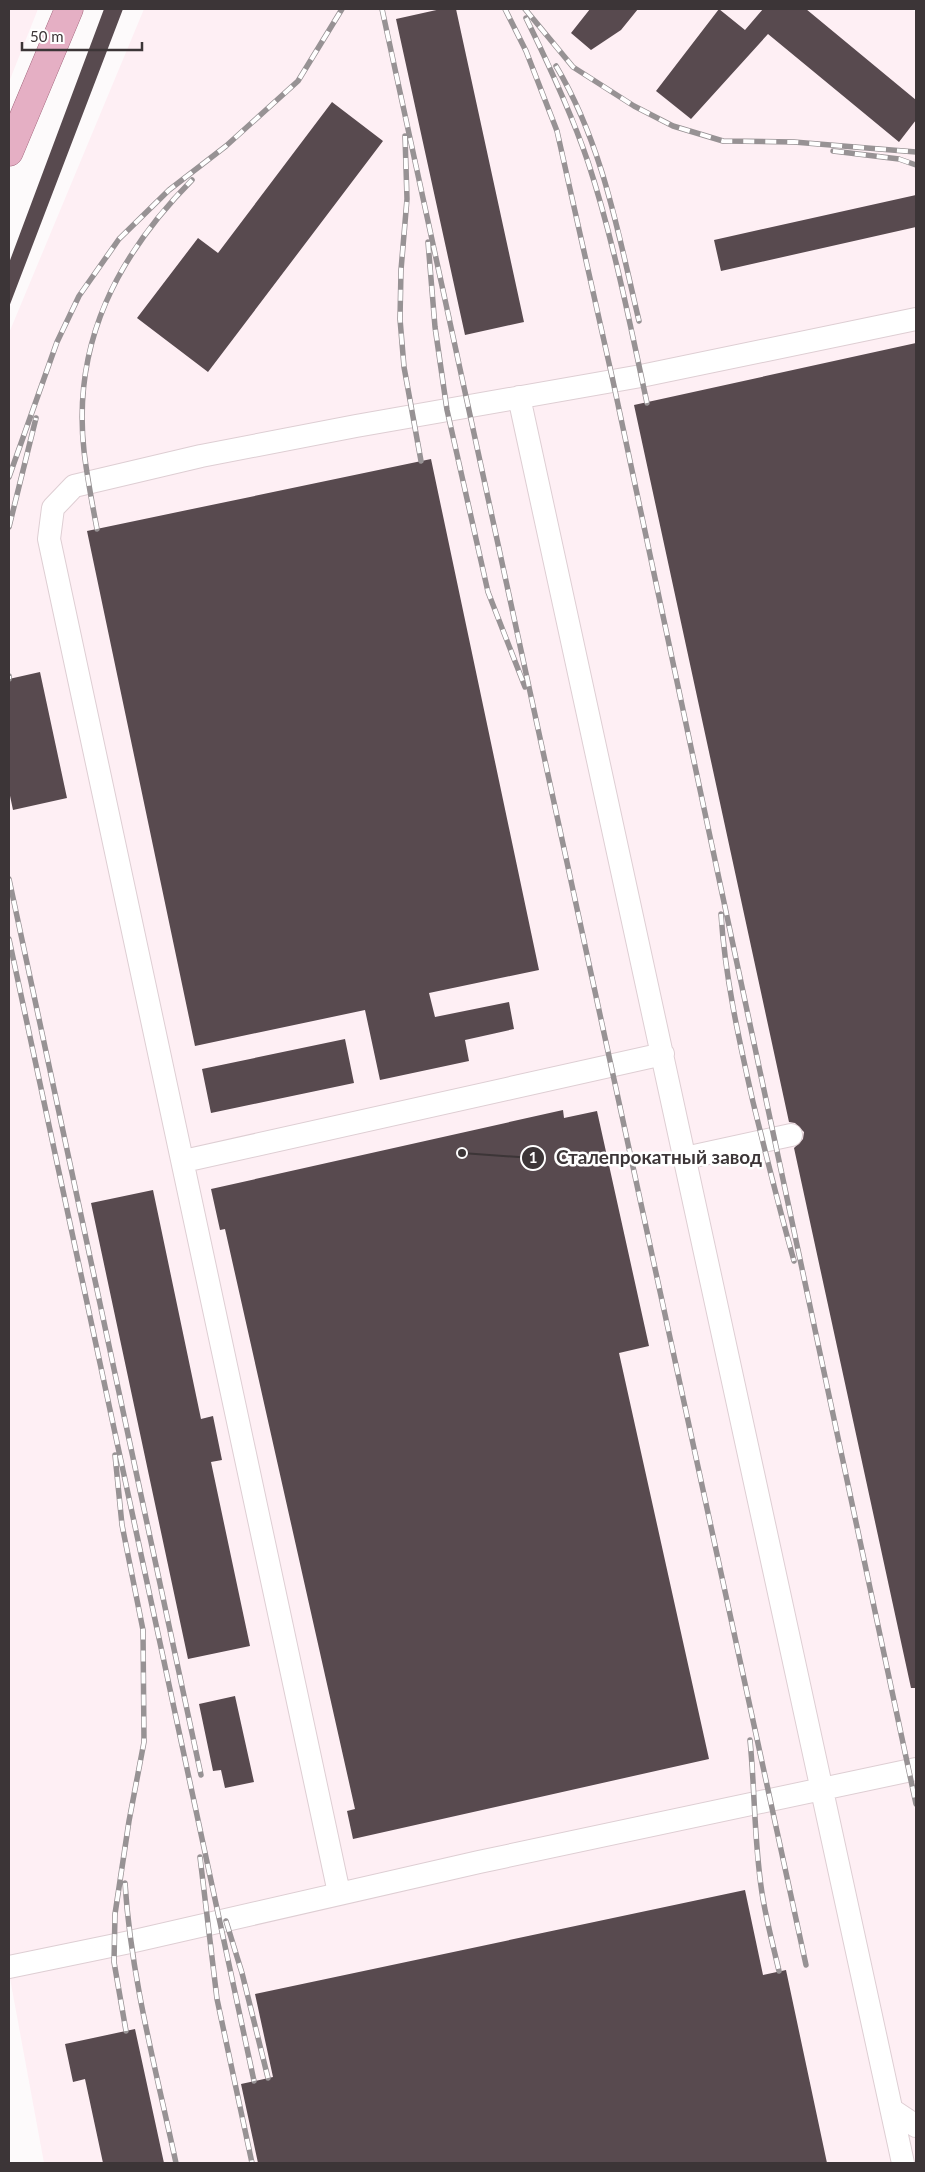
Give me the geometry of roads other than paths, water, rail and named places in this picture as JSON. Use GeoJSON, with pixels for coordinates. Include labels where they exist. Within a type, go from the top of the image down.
{"type":"FeatureCollection","features":[{"type":"Feature","properties":{"kind":"main road"},"geometry":{"type":"LineString","coordinates":[[9,152],[69,9]]}},
{"type":"Feature","properties":{"kind":"lane"},"geometry":{"type":"LineString","coordinates":[[339,1893],[184,1161],[49,539],[53,508],[74,486],[201,456],[641,376],[916,319]]}},
{"type":"Feature","properties":{"kind":"lane"},"geometry":{"type":"LineString","coordinates":[[519,397],[903,2163]]}},
{"type":"Feature","properties":{"kind":"lane"},"geometry":{"type":"LineString","coordinates":[[184,1161],[663,1054]]}},
{"type":"Feature","properties":{"kind":"lane"},"geometry":{"type":"LineString","coordinates":[[686,1158],[791,1135]]}},
{"type":"Feature","properties":{"kind":"lane"},"geometry":{"type":"LineString","coordinates":[[9,1967],[130,1942],[339,1893],[916,1769]]}},
{"type":"Feature","properties":{"kind":"lane"},"geometry":{"type":"LineString","coordinates":[[892,2110],[916,2126]]}},
{"type":"Feature","properties":{"kind":"railway"},"geometry":{"type":"LineString","coordinates":[[9,477],[57,342],[79,296],[119,239],[169,190],[226,146],[298,81],[342,9]]}},
{"type":"Feature","properties":{"kind":"railway"},"geometry":{"type":"LineString","coordinates":[[382,9],[806,1965]]}},
{"type":"Feature","properties":{"kind":"railway"},"geometry":{"type":"LineString","coordinates":[[505,9],[526,51],[557,131],[613,381],[916,1804]]}},
{"type":"Feature","properties":{"kind":"railway"},"geometry":{"type":"LineString","coordinates":[[525,9],[573,67],[634,106],[673,126],[723,141],[794,142],[916,152]]}},
{"type":"Feature","properties":{"kind":"railway"},"geometry":{"type":"LineString","coordinates":[[526,18],[559,89],[588,162],[613,251],[647,403]]}},
{"type":"Feature","properties":{"kind":"railway"},"geometry":{"type":"LineString","coordinates":[[556,66],[586,127],[597,158],[616,222],[639,321]]}},
{"type":"Feature","properties":{"kind":"railway"},"geometry":{"type":"LineString","coordinates":[[405,136],[407,199],[401,270],[400,319],[404,367],[421,461]]}},
{"type":"Feature","properties":{"kind":"railway"},"geometry":{"type":"LineString","coordinates":[[833,151],[899,159],[916,165]]}},
{"type":"Feature","properties":{"kind":"railway"},"geometry":{"type":"LineString","coordinates":[[97,529],[85,461],[82,411],[85,373],[93,337],[106,303],[122,270],[142,239],[192,180]]}},
{"type":"Feature","properties":{"kind":"railway"},"geometry":{"type":"LineString","coordinates":[[428,242],[435,327],[447,410],[488,592],[525,687]]}},
{"type":"Feature","properties":{"kind":"railway"},"geometry":{"type":"LineString","coordinates":[[9,527],[36,418]]}},
{"type":"Feature","properties":{"kind":"railway"},"geometry":{"type":"LineString","coordinates":[[9,879],[201,1775]]}},
{"type":"Feature","properties":{"kind":"railway"},"geometry":{"type":"LineString","coordinates":[[721,914],[733,1008],[753,1102],[794,1261]]}},
{"type":"Feature","properties":{"kind":"railway"},"geometry":{"type":"LineString","coordinates":[[9,939],[254,2081]]}},
{"type":"Feature","properties":{"kind":"railway"},"geometry":{"type":"LineString","coordinates":[[115,1455],[122,1525],[143,1630],[144,1742],[129,1821],[115,1914],[114,1962],[126,2031]]}},
{"type":"Feature","properties":{"kind":"railway"},"geometry":{"type":"LineString","coordinates":[[750,1740],[759,1874],[779,1971]]}},
{"type":"Feature","properties":{"kind":"railway"},"geometry":{"type":"LineString","coordinates":[[200,1857],[217,1999],[252,2163]]}},
{"type":"Feature","properties":{"kind":"railway"},"geometry":{"type":"LineString","coordinates":[[125,1883],[138,1989],[176,2163]]}},
{"type":"Feature","properties":{"kind":"railway"},"geometry":{"type":"LineString","coordinates":[[226,1921],[242,1973],[268,2078]]}},
{"type":"Feature","properties":{"kind":"place","name":"Сталепрокатный завод"},"geometry":{"type":"Point","coordinates":[462,1153]}}]}
